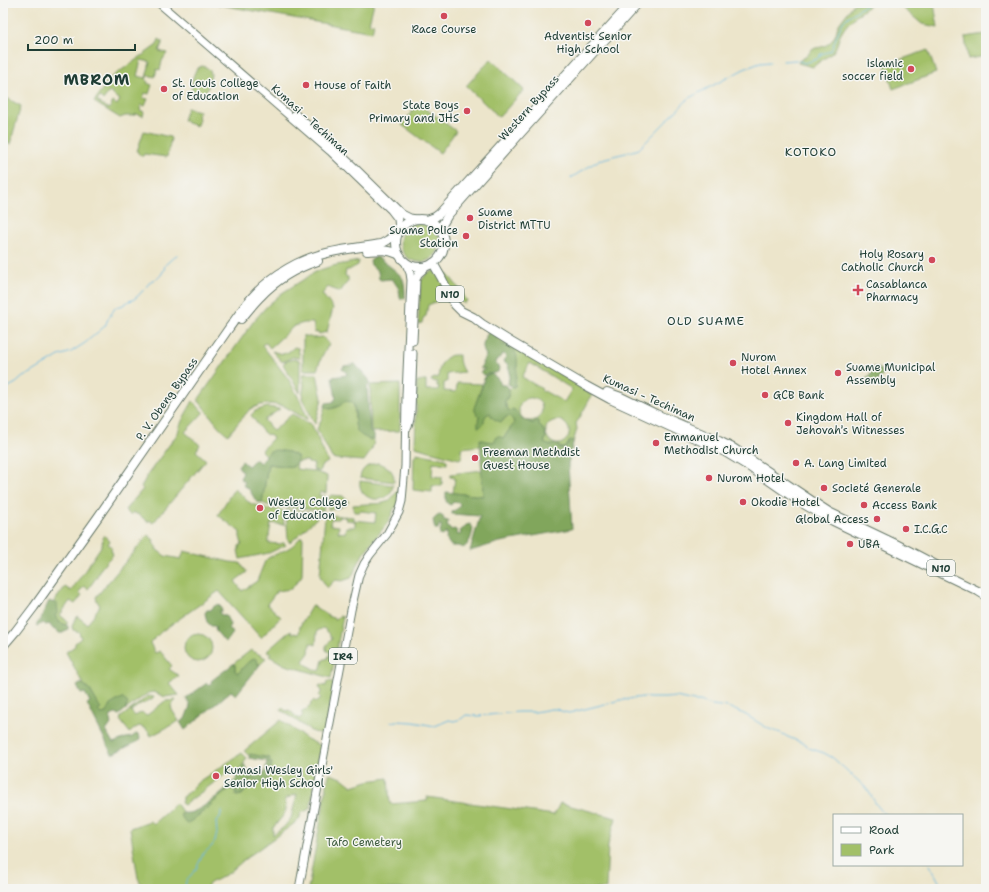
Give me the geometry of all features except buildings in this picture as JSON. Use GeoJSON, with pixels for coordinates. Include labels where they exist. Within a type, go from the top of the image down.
{"type":"FeatureCollection","features":[{"type":"Feature","properties":{"kind":"highway","name":"Western Bypass"},"geometry":{"type":"LineString","coordinates":[[440,230],[448,215],[515,134],[631,3]]}},
{"type":"Feature","properties":{"kind":"highway","name":"Western Bypass"},"geometry":{"type":"LineString","coordinates":[[427,220],[439,214],[638,3]]}},
{"type":"Feature","properties":{"kind":"highway"},"geometry":{"type":"LineString","coordinates":[[416,220],[427,220],[434,224],[440,230],[444,241],[444,247],[440,257],[430,265],[419,268],[406,264],[401,259],[395,247],[399,231],[406,223],[416,220]]}},
{"type":"Feature","properties":{"kind":"highway","name":"P. V. Obeng Bypass"},"geometry":{"type":"LineString","coordinates":[[3,651],[18,635],[35,612],[246,305],[256,293],[269,281],[291,266],[304,260],[328,252],[381,244],[399,231]]}},
{"type":"Feature","properties":{"kind":"highway","name":"P. V. Obeng Bypass"},"geometry":{"type":"LineString","coordinates":[[3,646],[34,607],[241,319],[259,297],[277,282],[295,270],[330,257],[375,250],[388,250],[398,254]]}},
{"type":"Feature","properties":{"kind":"highway","name":"N10"},"geometry":{"type":"LineString","coordinates":[[430,265],[441,277],[455,305],[461,311],[473,317],[511,342],[610,399],[725,452],[800,502],[833,521],[986,596]]}},
{"type":"Feature","properties":{"kind":"highway","name":"Kumasi - Techiman"},"geometry":{"type":"LineString","coordinates":[[473,317],[478,316],[586,382],[733,448],[829,512],[896,544],[986,591]]}},
{"type":"Feature","properties":{"kind":"main road","name":"Kumasi - Techiman"},"geometry":{"type":"LineString","coordinates":[[159,3],[339,160],[391,210],[398,219],[399,231]]}},
{"type":"Feature","properties":{"kind":"main road","name":"Kumasi - Techiman"},"geometry":{"type":"LineString","coordinates":[[166,3],[330,144],[402,214],[416,220]]}},
{"type":"Feature","properties":{"kind":"main road","name":"IR4"},"geometry":{"type":"LineString","coordinates":[[299,889],[353,596],[364,564],[387,534],[399,512],[402,501],[405,481],[406,394],[411,280],[406,264]]}},
{"type":"Feature","properties":{"kind":"main road","name":"IR4"},"geometry":{"type":"LineString","coordinates":[[406,432],[410,419],[416,280],[418,274],[430,265]]}},
{"type":"Feature","properties":{"kind":"green space"},"geometry":{"type":"Polygon","coordinates":[[[209,3],[374,3],[369,23],[374,24],[372,32],[209,3]]]}},
{"type":"Feature","properties":{"kind":"green space"},"geometry":{"type":"Polygon","coordinates":[[[854,3],[872,3],[845,28],[833,52],[813,67],[798,63],[807,56],[813,48],[821,47],[830,43],[839,24],[854,3]]]}},
{"type":"Feature","properties":{"kind":"green space"},"geometry":{"type":"Polygon","coordinates":[[[897,3],[936,3],[934,4],[938,27],[922,24],[897,3]]]}},
{"type":"Feature","properties":{"kind":"green space"},"geometry":{"type":"Polygon","coordinates":[[[986,34],[986,56],[968,59],[965,37],[986,34]]]}},
{"type":"Feature","properties":{"kind":"green space"},"geometry":{"type":"Polygon","coordinates":[[[159,39],[162,41],[162,44],[159,51],[167,53],[162,61],[160,70],[157,69],[155,77],[148,75],[146,80],[148,81],[147,83],[152,85],[149,94],[145,93],[143,98],[148,99],[145,106],[141,105],[140,110],[144,112],[143,116],[137,114],[120,118],[94,102],[109,79],[157,45],[159,39]],[[141,60],[137,76],[146,78],[150,62],[141,60]],[[109,92],[103,100],[100,97],[97,101],[109,109],[113,102],[117,105],[120,100],[109,92]]]}},
{"type":"Feature","properties":{"kind":"green space","name":"islamic soccer field"},"geometry":{"type":"Polygon","coordinates":[[[928,50],[936,73],[893,89],[885,65],[928,50]]]}},
{"type":"Feature","properties":{"kind":"green space"},"geometry":{"type":"Polygon","coordinates":[[[491,59],[524,90],[499,117],[466,86],[491,59]]]}},
{"type":"Feature","properties":{"kind":"green space"},"geometry":{"type":"Polygon","coordinates":[[[202,66],[208,68],[211,74],[207,89],[204,93],[198,94],[191,87],[195,72],[202,66]]]}},
{"type":"Feature","properties":{"kind":"green space"},"geometry":{"type":"Polygon","coordinates":[[[3,96],[21,106],[10,144],[3,142],[3,96]]]}},
{"type":"Feature","properties":{"kind":"green space"},"geometry":{"type":"Polygon","coordinates":[[[418,103],[456,131],[440,153],[402,125],[418,103]]]}},
{"type":"Feature","properties":{"kind":"green space"},"geometry":{"type":"Polygon","coordinates":[[[187,108],[199,111],[197,126],[183,120],[187,108]]]}},
{"type":"Feature","properties":{"kind":"green space"},"geometry":{"type":"Polygon","coordinates":[[[144,131],[170,137],[171,139],[167,157],[144,154],[141,156],[138,153],[137,151],[144,131]]]}},
{"type":"Feature","properties":{"kind":"green space"},"geometry":{"type":"Polygon","coordinates":[[[424,222],[431,225],[437,231],[440,242],[439,250],[431,259],[424,262],[416,262],[409,259],[401,250],[400,238],[403,231],[412,223],[424,222]]]}},
{"type":"Feature","properties":{"kind":"green space"},"geometry":{"type":"Polygon","coordinates":[[[375,257],[379,258],[396,271],[403,279],[405,298],[400,298],[399,289],[393,280],[379,279],[378,271],[371,265],[370,261],[375,257]]]}},
{"type":"Feature","properties":{"kind":"green space"},"geometry":{"type":"Polygon","coordinates":[[[359,261],[358,265],[346,270],[345,276],[348,277],[348,281],[340,292],[328,287],[322,294],[333,308],[327,332],[319,334],[318,332],[315,333],[313,323],[304,323],[294,326],[270,348],[266,343],[262,345],[289,380],[308,419],[284,406],[271,404],[260,405],[250,409],[228,435],[219,427],[198,400],[253,322],[266,307],[282,293],[317,271],[332,266],[359,261]]]}},
{"type":"Feature","properties":{"kind":"green space"},"geometry":{"type":"Polygon","coordinates":[[[440,269],[452,279],[467,301],[463,303],[453,297],[448,301],[438,301],[428,305],[426,316],[423,318],[422,323],[418,324],[421,281],[427,273],[440,269]]]}},
{"type":"Feature","properties":{"kind":"green space"},"geometry":{"type":"Polygon","coordinates":[[[489,331],[495,332],[498,340],[503,345],[510,346],[514,350],[517,367],[515,386],[513,387],[508,384],[510,371],[508,364],[503,361],[506,357],[504,354],[502,354],[496,362],[499,368],[498,372],[483,375],[480,372],[485,369],[481,369],[486,355],[483,346],[484,340],[489,331]]]}},
{"type":"Feature","properties":{"kind":"green space"},"geometry":{"type":"Polygon","coordinates":[[[495,332],[592,395],[576,423],[577,429],[573,443],[572,440],[564,448],[544,443],[546,438],[545,432],[539,424],[531,422],[525,420],[520,416],[515,410],[509,411],[505,401],[508,397],[509,389],[515,386],[507,345],[503,345],[498,340],[495,332]],[[530,363],[522,377],[542,389],[541,390],[543,392],[544,391],[564,402],[572,389],[530,363]],[[528,398],[522,402],[519,411],[524,419],[533,421],[538,418],[542,411],[540,402],[536,399],[528,398]],[[559,420],[551,422],[547,426],[547,436],[550,441],[555,444],[560,444],[568,437],[568,428],[562,421],[559,420]]]}},
{"type":"Feature","properties":{"kind":"green space"},"geometry":{"type":"Polygon","coordinates":[[[303,335],[313,338],[323,337],[329,344],[322,356],[317,370],[303,370],[303,335]]]}},
{"type":"Feature","properties":{"kind":"green space"},"geometry":{"type":"Polygon","coordinates":[[[294,347],[298,348],[300,358],[293,357],[282,362],[272,351],[284,354],[289,352],[294,347]]]}},
{"type":"Feature","properties":{"kind":"green space"},"geometry":{"type":"Polygon","coordinates":[[[455,355],[459,355],[460,364],[464,372],[447,374],[447,382],[444,383],[444,391],[456,392],[457,383],[482,384],[476,403],[476,413],[479,416],[478,420],[484,418],[490,413],[502,422],[509,416],[513,420],[514,424],[503,438],[493,442],[481,439],[481,446],[461,448],[462,457],[459,459],[415,447],[417,381],[426,381],[426,390],[438,390],[439,386],[437,386],[437,382],[431,381],[432,379],[439,377],[440,369],[444,360],[455,355]]]}},
{"type":"Feature","properties":{"kind":"green space"},"geometry":{"type":"Polygon","coordinates":[[[295,359],[300,361],[300,393],[283,364],[286,361],[295,359]]]}},
{"type":"Feature","properties":{"kind":"green space"},"geometry":{"type":"Polygon","coordinates":[[[354,363],[368,378],[370,383],[367,387],[370,432],[374,435],[374,439],[371,440],[358,433],[355,424],[355,413],[352,402],[345,402],[330,409],[325,406],[326,403],[333,402],[336,398],[332,377],[347,375],[342,369],[344,366],[352,365],[354,363]]]}},
{"type":"Feature","properties":{"kind":"green space"},"geometry":{"type":"Polygon","coordinates":[[[874,367],[880,369],[883,373],[882,377],[879,378],[878,381],[872,383],[863,382],[871,375],[872,368],[874,367]]]}},
{"type":"Feature","properties":{"kind":"green space"},"geometry":{"type":"Polygon","coordinates":[[[303,374],[317,374],[322,399],[315,424],[302,398],[304,385],[303,374]]]}},
{"type":"Feature","properties":{"kind":"green space"},"geometry":{"type":"Polygon","coordinates":[[[490,374],[497,378],[501,385],[506,385],[508,388],[509,394],[505,402],[509,411],[512,409],[515,410],[520,417],[531,423],[534,423],[535,421],[539,422],[545,435],[544,443],[550,445],[555,444],[560,448],[564,448],[570,440],[572,440],[573,443],[568,464],[572,529],[500,542],[470,551],[480,516],[452,514],[452,512],[460,505],[459,503],[453,502],[451,505],[448,504],[446,501],[446,492],[483,496],[480,439],[493,442],[498,436],[503,438],[514,424],[513,420],[509,416],[501,422],[494,419],[490,413],[485,417],[484,423],[478,427],[479,416],[474,408],[485,376],[490,374]]]}},
{"type":"Feature","properties":{"kind":"green space"},"geometry":{"type":"Polygon","coordinates":[[[400,384],[400,431],[371,432],[370,385],[400,384]]]}},
{"type":"Feature","properties":{"kind":"green space"},"geometry":{"type":"Polygon","coordinates":[[[193,401],[203,413],[185,432],[200,445],[196,451],[206,460],[153,523],[149,520],[148,522],[133,512],[130,515],[125,510],[143,489],[141,487],[148,474],[178,433],[182,420],[193,401]]]}},
{"type":"Feature","properties":{"kind":"green space"},"geometry":{"type":"Polygon","coordinates":[[[343,402],[352,402],[354,406],[355,425],[371,440],[374,439],[372,448],[364,461],[332,458],[317,429],[325,406],[330,409],[338,407],[343,402]]]}},
{"type":"Feature","properties":{"kind":"green space"},"geometry":{"type":"Polygon","coordinates":[[[267,407],[280,409],[264,420],[273,431],[292,414],[312,425],[328,462],[321,466],[319,472],[313,469],[314,464],[308,463],[308,461],[297,462],[296,469],[313,471],[327,476],[326,493],[320,492],[319,496],[325,496],[323,511],[267,505],[262,503],[268,464],[293,467],[298,459],[297,456],[289,452],[266,456],[261,451],[273,438],[262,431],[251,415],[255,411],[267,407]]]}},
{"type":"Feature","properties":{"kind":"green space"},"geometry":{"type":"Polygon","coordinates":[[[277,450],[289,452],[297,456],[298,459],[293,467],[268,464],[262,503],[257,502],[250,491],[243,485],[245,482],[240,478],[243,473],[238,466],[242,461],[248,466],[255,459],[260,463],[270,451],[277,450]]]}},
{"type":"Feature","properties":{"kind":"green space"},"geometry":{"type":"Polygon","coordinates":[[[417,453],[446,459],[447,461],[447,464],[433,462],[432,476],[442,477],[442,486],[432,486],[432,492],[413,490],[414,456],[417,456],[417,453]]]}},
{"type":"Feature","properties":{"kind":"green space"},"geometry":{"type":"Polygon","coordinates":[[[378,463],[385,466],[392,472],[394,482],[360,478],[366,467],[378,463]]]}},
{"type":"Feature","properties":{"kind":"green space"},"geometry":{"type":"Polygon","coordinates":[[[482,470],[484,496],[453,493],[455,478],[450,477],[451,474],[482,470]]]}},
{"type":"Feature","properties":{"kind":"green space"},"geometry":{"type":"Polygon","coordinates":[[[360,481],[393,485],[391,492],[387,497],[375,499],[364,494],[360,488],[360,481]]]}},
{"type":"Feature","properties":{"kind":"green space"},"geometry":{"type":"Polygon","coordinates":[[[234,489],[252,504],[269,509],[282,510],[284,525],[271,523],[268,543],[284,543],[286,545],[269,553],[240,559],[238,550],[239,546],[242,544],[240,532],[218,515],[234,489]]]}},
{"type":"Feature","properties":{"kind":"green space"},"geometry":{"type":"Polygon","coordinates":[[[399,490],[402,491],[398,508],[395,507],[389,521],[363,554],[351,578],[342,581],[335,580],[327,588],[320,576],[325,516],[342,516],[339,517],[339,519],[331,519],[330,525],[339,526],[338,532],[345,533],[346,527],[355,527],[355,521],[346,520],[347,518],[343,516],[353,517],[353,520],[375,522],[376,513],[361,511],[354,512],[353,505],[385,502],[399,490]]]}},
{"type":"Feature","properties":{"kind":"green space"},"geometry":{"type":"Polygon","coordinates":[[[331,495],[343,496],[349,502],[341,507],[329,510],[329,497],[331,495]]]}},
{"type":"Feature","properties":{"kind":"green space"},"geometry":{"type":"Polygon","coordinates":[[[286,510],[319,513],[320,515],[290,543],[288,540],[286,510]]]}},
{"type":"Feature","properties":{"kind":"green space"},"geometry":{"type":"Polygon","coordinates":[[[439,515],[443,516],[444,520],[448,521],[447,526],[452,530],[456,530],[458,535],[461,534],[460,531],[466,525],[470,524],[473,528],[469,542],[463,548],[451,546],[446,539],[447,532],[445,532],[443,536],[440,535],[441,525],[439,525],[438,529],[435,529],[433,520],[439,515]]]}},
{"type":"Feature","properties":{"kind":"green space"},"geometry":{"type":"Polygon","coordinates":[[[104,535],[110,541],[108,544],[112,547],[111,549],[113,555],[99,571],[88,589],[84,586],[79,592],[82,595],[75,604],[70,601],[60,615],[68,622],[66,625],[59,622],[55,616],[58,612],[53,603],[65,587],[71,591],[102,545],[104,535]]]}},
{"type":"Feature","properties":{"kind":"green space"},"geometry":{"type":"Polygon","coordinates":[[[148,535],[154,540],[153,543],[157,547],[156,549],[165,556],[181,559],[184,551],[240,563],[247,572],[235,581],[242,591],[257,581],[265,561],[268,558],[292,546],[301,537],[303,538],[302,575],[291,589],[277,591],[267,604],[281,617],[261,638],[219,591],[162,631],[150,643],[155,653],[160,651],[172,666],[169,669],[179,676],[169,683],[179,695],[165,697],[154,692],[148,693],[125,710],[127,707],[101,714],[98,711],[100,709],[90,690],[83,684],[66,652],[75,646],[75,643],[81,638],[79,632],[73,630],[73,623],[77,616],[87,624],[89,622],[100,606],[96,597],[148,535]]]}},
{"type":"Feature","properties":{"kind":"green space"},"geometry":{"type":"Polygon","coordinates":[[[49,601],[57,604],[58,612],[55,616],[59,622],[68,626],[68,629],[63,633],[59,633],[56,629],[54,630],[49,624],[46,625],[42,623],[38,626],[36,625],[49,601]]]}},
{"type":"Feature","properties":{"kind":"green space"},"geometry":{"type":"Polygon","coordinates":[[[218,604],[222,611],[219,611],[220,614],[226,616],[230,624],[229,628],[233,633],[225,642],[215,630],[216,627],[211,626],[207,622],[205,613],[207,610],[211,610],[218,604]]]}},
{"type":"Feature","properties":{"kind":"green space"},"geometry":{"type":"Polygon","coordinates":[[[312,605],[330,617],[336,619],[339,616],[343,617],[331,678],[285,665],[269,656],[271,653],[267,651],[291,630],[292,633],[299,634],[300,626],[312,605]],[[323,628],[317,631],[316,645],[310,643],[309,653],[303,661],[313,669],[320,671],[323,660],[328,658],[330,653],[326,650],[326,646],[332,639],[329,633],[323,628]]]}},
{"type":"Feature","properties":{"kind":"green space"},"geometry":{"type":"Polygon","coordinates":[[[198,634],[208,638],[212,648],[208,658],[198,662],[188,658],[184,648],[188,638],[198,634]]]}},
{"type":"Feature","properties":{"kind":"green space"},"geometry":{"type":"Polygon","coordinates":[[[251,650],[266,658],[259,666],[259,663],[242,668],[239,673],[237,673],[235,671],[235,665],[233,664],[251,650]]]}},
{"type":"Feature","properties":{"kind":"green space"},"geometry":{"type":"Polygon","coordinates":[[[254,658],[257,660],[259,666],[236,695],[231,691],[185,730],[180,722],[185,719],[190,706],[186,698],[207,683],[209,685],[212,683],[211,681],[233,664],[235,665],[235,671],[239,673],[246,664],[254,658]]]}},
{"type":"Feature","properties":{"kind":"green space"},"geometry":{"type":"Polygon","coordinates":[[[327,681],[333,682],[334,684],[325,732],[320,734],[311,731],[281,710],[282,707],[286,711],[289,710],[299,719],[303,715],[301,713],[311,705],[310,704],[314,700],[316,702],[321,698],[319,696],[322,691],[319,687],[320,685],[326,686],[327,681]]]}},
{"type":"Feature","properties":{"kind":"green space"},"geometry":{"type":"Polygon","coordinates":[[[83,684],[90,690],[101,709],[98,711],[101,714],[106,713],[110,705],[122,698],[128,703],[125,710],[119,715],[115,714],[111,716],[111,724],[106,731],[113,743],[132,737],[136,734],[139,735],[139,741],[112,754],[87,704],[90,702],[85,693],[81,694],[77,686],[83,684]]]}},
{"type":"Feature","properties":{"kind":"green space"},"geometry":{"type":"Polygon","coordinates":[[[148,696],[154,697],[152,700],[149,700],[143,704],[142,703],[131,711],[135,716],[142,712],[146,716],[165,701],[176,700],[171,706],[179,721],[151,736],[149,732],[139,726],[130,733],[120,718],[148,696]]]}},
{"type":"Feature","properties":{"kind":"green space"},"geometry":{"type":"Polygon","coordinates":[[[281,720],[307,739],[321,746],[310,809],[301,813],[299,820],[245,859],[229,873],[210,883],[205,889],[143,889],[138,878],[130,828],[150,821],[153,824],[176,803],[183,813],[180,815],[199,815],[230,788],[236,791],[237,796],[242,795],[247,789],[250,779],[267,783],[272,763],[269,763],[269,758],[249,756],[244,751],[281,720]],[[297,794],[285,799],[286,810],[273,828],[273,835],[284,827],[291,818],[297,794]]]}},
{"type":"Feature","properties":{"kind":"green space"},"geometry":{"type":"Polygon","coordinates":[[[242,753],[247,758],[241,768],[234,774],[231,770],[184,805],[181,803],[182,797],[198,782],[242,753]]]}},
{"type":"Feature","properties":{"kind":"green space"},"geometry":{"type":"Polygon","coordinates":[[[250,754],[270,758],[269,762],[272,763],[267,784],[250,779],[247,789],[241,795],[236,796],[236,791],[230,788],[187,824],[180,815],[196,810],[211,801],[237,779],[234,774],[244,764],[249,772],[265,773],[267,761],[249,758],[250,754]]]}},
{"type":"Feature","properties":{"kind":"green space","name":"Tafo Cemetery"},"geometry":{"type":"Polygon","coordinates":[[[329,774],[342,778],[352,786],[368,781],[388,778],[390,804],[427,801],[427,797],[554,815],[560,803],[616,818],[608,845],[606,889],[308,889],[329,774]]]}},
{"type":"Feature","properties":{"kind":"waterway"},"geometry":{"type":"LineString","coordinates":[[783,61],[796,60],[805,63],[817,59],[821,54],[831,51],[843,22],[851,14],[869,3]]}},
{"type":"Feature","properties":{"kind":"waterway"},"geometry":{"type":"LineString","coordinates":[[571,178],[599,160],[639,149],[689,98],[744,69],[760,63],[770,62]]}},
{"type":"Feature","properties":{"kind":"waterway"},"geometry":{"type":"LineString","coordinates":[[3,390],[59,356],[71,352],[85,343],[105,326],[115,308],[133,300],[139,295],[152,280],[157,279],[161,275],[165,265],[177,255]]}},
{"type":"Feature","properties":{"kind":"waterway"},"geometry":{"type":"LineString","coordinates":[[391,722],[413,722],[435,726],[449,720],[454,721],[461,719],[466,715],[478,716],[535,712],[551,709],[569,713],[620,700],[643,697],[676,697],[700,701],[712,705],[728,707],[746,715],[769,729],[781,733],[805,744],[809,748],[833,758],[864,786],[884,814]]}},
{"type":"Feature","properties":{"kind":"waterway"},"geometry":{"type":"LineString","coordinates":[[185,889],[186,881],[196,869],[203,854],[215,841],[217,833],[216,822],[222,811]]}},
{"type":"Feature","properties":{"kind":"waterway"},"geometry":{"type":"LineString","coordinates":[[931,866],[943,889]]}},
{"type":"Feature","properties":{"kind":"place","name":"Race Course"},"geometry":{"type":"Point","coordinates":[444,16]}},
{"type":"Feature","properties":{"kind":"place","name":"Adventist Senior High School"},"geometry":{"type":"Point","coordinates":[588,23]}},
{"type":"Feature","properties":{"kind":"place","name":"islamic soccer field"},"geometry":{"type":"Point","coordinates":[911,69]}},
{"type":"Feature","properties":{"kind":"place","name":"House of Faith"},"geometry":{"type":"Point","coordinates":[306,85]}},
{"type":"Feature","properties":{"kind":"place","name":"St. Louis College of Education"},"geometry":{"type":"Point","coordinates":[164,89]}},
{"type":"Feature","properties":{"kind":"place","name":"State Boys Primary and JHS"},"geometry":{"type":"Point","coordinates":[467,111]}},
{"type":"Feature","properties":{"kind":"place","name":"Suame District MTTU"},"geometry":{"type":"Point","coordinates":[470,218]}},
{"type":"Feature","properties":{"kind":"place","name":"Suame Police Station"},"geometry":{"type":"Point","coordinates":[466,236]}},
{"type":"Feature","properties":{"kind":"place","name":"Holy Rosary Catholic Church"},"geometry":{"type":"Point","coordinates":[932,260]}},
{"type":"Feature","properties":{"kind":"place","name":"Casablanca Pharmacy"},"geometry":{"type":"Point","coordinates":[858,290]}},
{"type":"Feature","properties":{"kind":"place","name":"Nurom Hotel Annex"},"geometry":{"type":"Point","coordinates":[733,363]}},
{"type":"Feature","properties":{"kind":"place","name":"Suame Municipal Assembly"},"geometry":{"type":"Point","coordinates":[838,373]}},
{"type":"Feature","properties":{"kind":"place","name":"GCB Bank"},"geometry":{"type":"Point","coordinates":[765,395]}},
{"type":"Feature","properties":{"kind":"place","name":"Kingdom Hall of Jehovah's Witnesses"},"geometry":{"type":"Point","coordinates":[788,423]}},
{"type":"Feature","properties":{"kind":"place","name":"Emmanuel Methodist Church"},"geometry":{"type":"Point","coordinates":[656,443]}},
{"type":"Feature","properties":{"kind":"place","name":"Freeman Methdist Guest House"},"geometry":{"type":"Point","coordinates":[475,458]}},
{"type":"Feature","properties":{"kind":"place","name":"A. Lang Limited"},"geometry":{"type":"Point","coordinates":[796,463]}},
{"type":"Feature","properties":{"kind":"place","name":"Nurom Hotel"},"geometry":{"type":"Point","coordinates":[709,478]}},
{"type":"Feature","properties":{"kind":"place","name":"Societé Generale"},"geometry":{"type":"Point","coordinates":[824,488]}},
{"type":"Feature","properties":{"kind":"place","name":"Okodie Hotel"},"geometry":{"type":"Point","coordinates":[743,502]}},
{"type":"Feature","properties":{"kind":"place","name":"Access Bank"},"geometry":{"type":"Point","coordinates":[864,505]}},
{"type":"Feature","properties":{"kind":"place","name":"Wesley College of Education"},"geometry":{"type":"Point","coordinates":[260,508]}},
{"type":"Feature","properties":{"kind":"place","name":"Global Access"},"geometry":{"type":"Point","coordinates":[877,519]}},
{"type":"Feature","properties":{"kind":"place","name":"I.C.G.C"},"geometry":{"type":"Point","coordinates":[906,529]}},
{"type":"Feature","properties":{"kind":"place","name":"UBA"},"geometry":{"type":"Point","coordinates":[850,544]}},
{"type":"Feature","properties":{"kind":"place","name":"Kumasi Wesley Girls' Senior High School"},"geometry":{"type":"Point","coordinates":[216,776]}},
{"type":"Feature","properties":{"kind":"district","name":"MBROM"},"geometry":{"type":"Point","coordinates":[97,80]}},
{"type":"Feature","properties":{"kind":"district","name":"KOTOKO"},"geometry":{"type":"Point","coordinates":[811,152]}},
{"type":"Feature","properties":{"kind":"district","name":"OLD SUAME"},"geometry":{"type":"Point","coordinates":[706,321]}}]}
